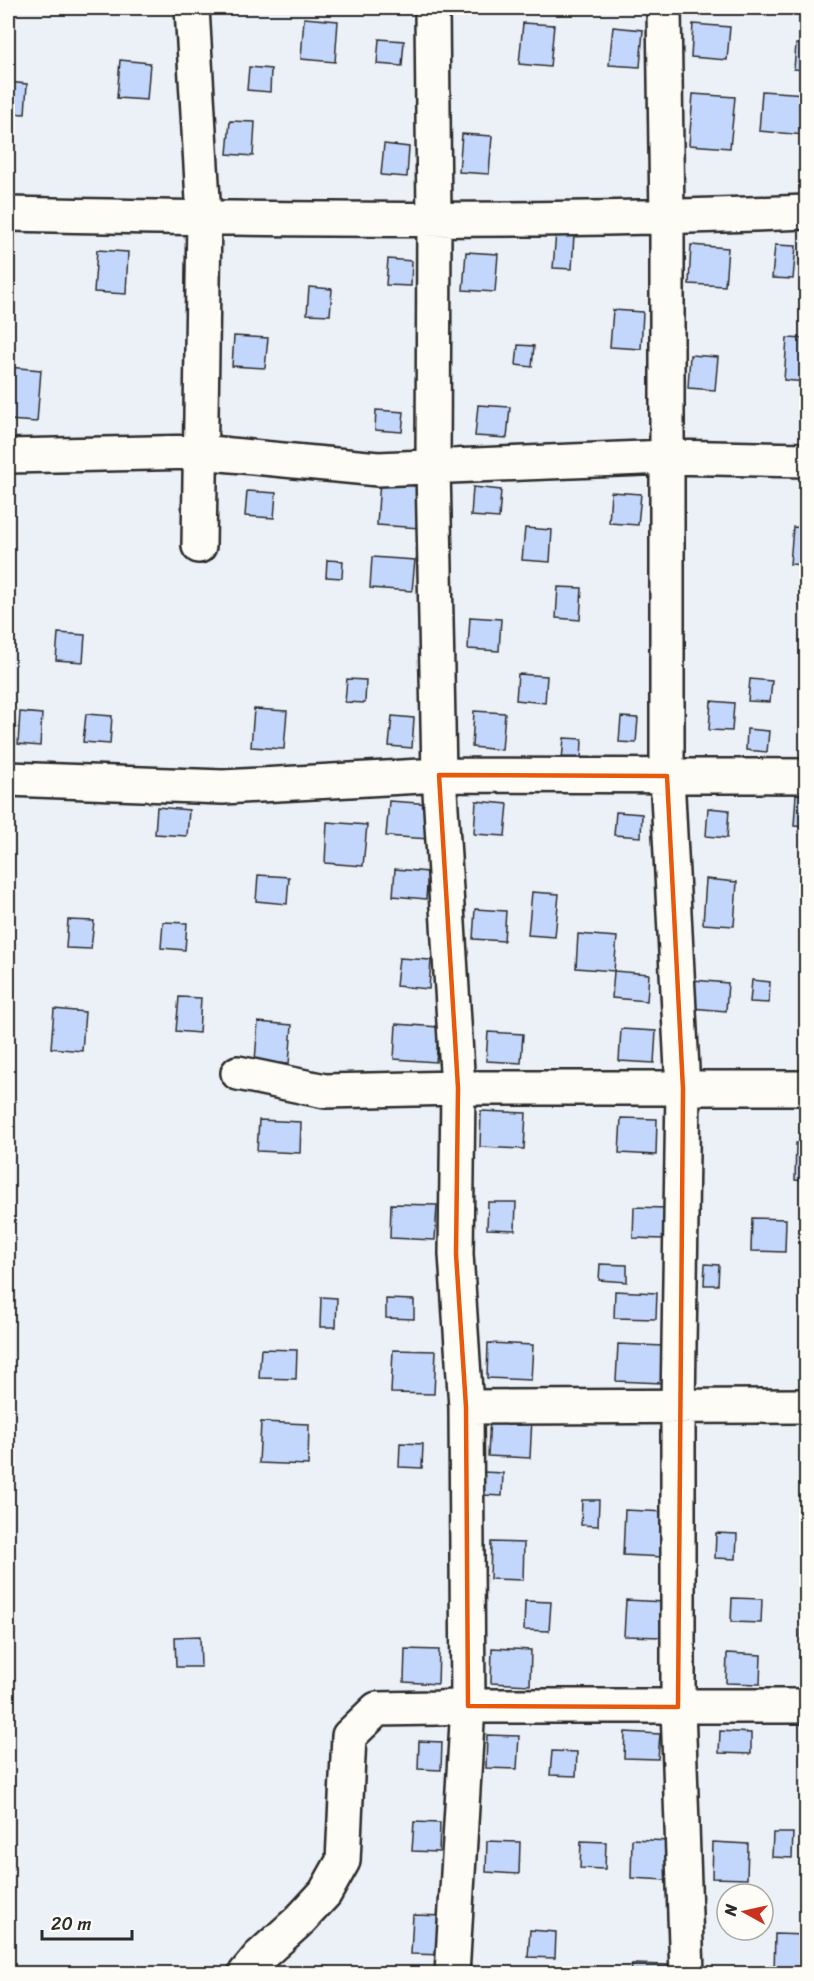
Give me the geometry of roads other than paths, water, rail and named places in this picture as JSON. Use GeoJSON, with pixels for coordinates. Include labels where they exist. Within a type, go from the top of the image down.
{"type":"FeatureCollection","features":[{"type":"Feature","properties":{"kind":"street"},"geometry":{"type":"LineString","coordinates":[[192,8],[204,218],[199,546]]}},
{"type":"Feature","properties":{"kind":"street"},"geometry":{"type":"LineString","coordinates":[[432,8],[433,466],[439,775],[459,1088],[456,1254],[466,1407],[468,1706],[452,1974]]}},
{"type":"Feature","properties":{"kind":"street"},"geometry":{"type":"LineString","coordinates":[[664,8],[668,457],[667,776],[684,1089],[678,1408],[678,1707],[687,1974]]}},
{"type":"Feature","properties":{"kind":"street"},"geometry":{"type":"LineString","coordinates":[[8,214],[434,219],[667,218],[807,212]]}},
{"type":"Feature","properties":{"kind":"street"},"geometry":{"type":"LineString","coordinates":[[8,456],[200,452],[378,469],[668,457],[807,460]]}},
{"type":"Feature","properties":{"kind":"street"},"geometry":{"type":"LineString","coordinates":[[8,779],[223,787],[439,775],[807,776]]}},
{"type":"Feature","properties":{"kind":"street"},"geometry":{"type":"LineString","coordinates":[[238,1073],[325,1091],[459,1088],[807,1088]]}},
{"type":"Feature","properties":{"kind":"street"},"geometry":{"type":"LineString","coordinates":[[466,1407],[807,1406]]}},
{"type":"Feature","properties":{"kind":"street"},"geometry":{"type":"LineString","coordinates":[[245,1974],[259,1957],[300,1920],[325,1893],[343,1861],[349,1736],[377,1709],[468,1706],[807,1706]]}}]}
